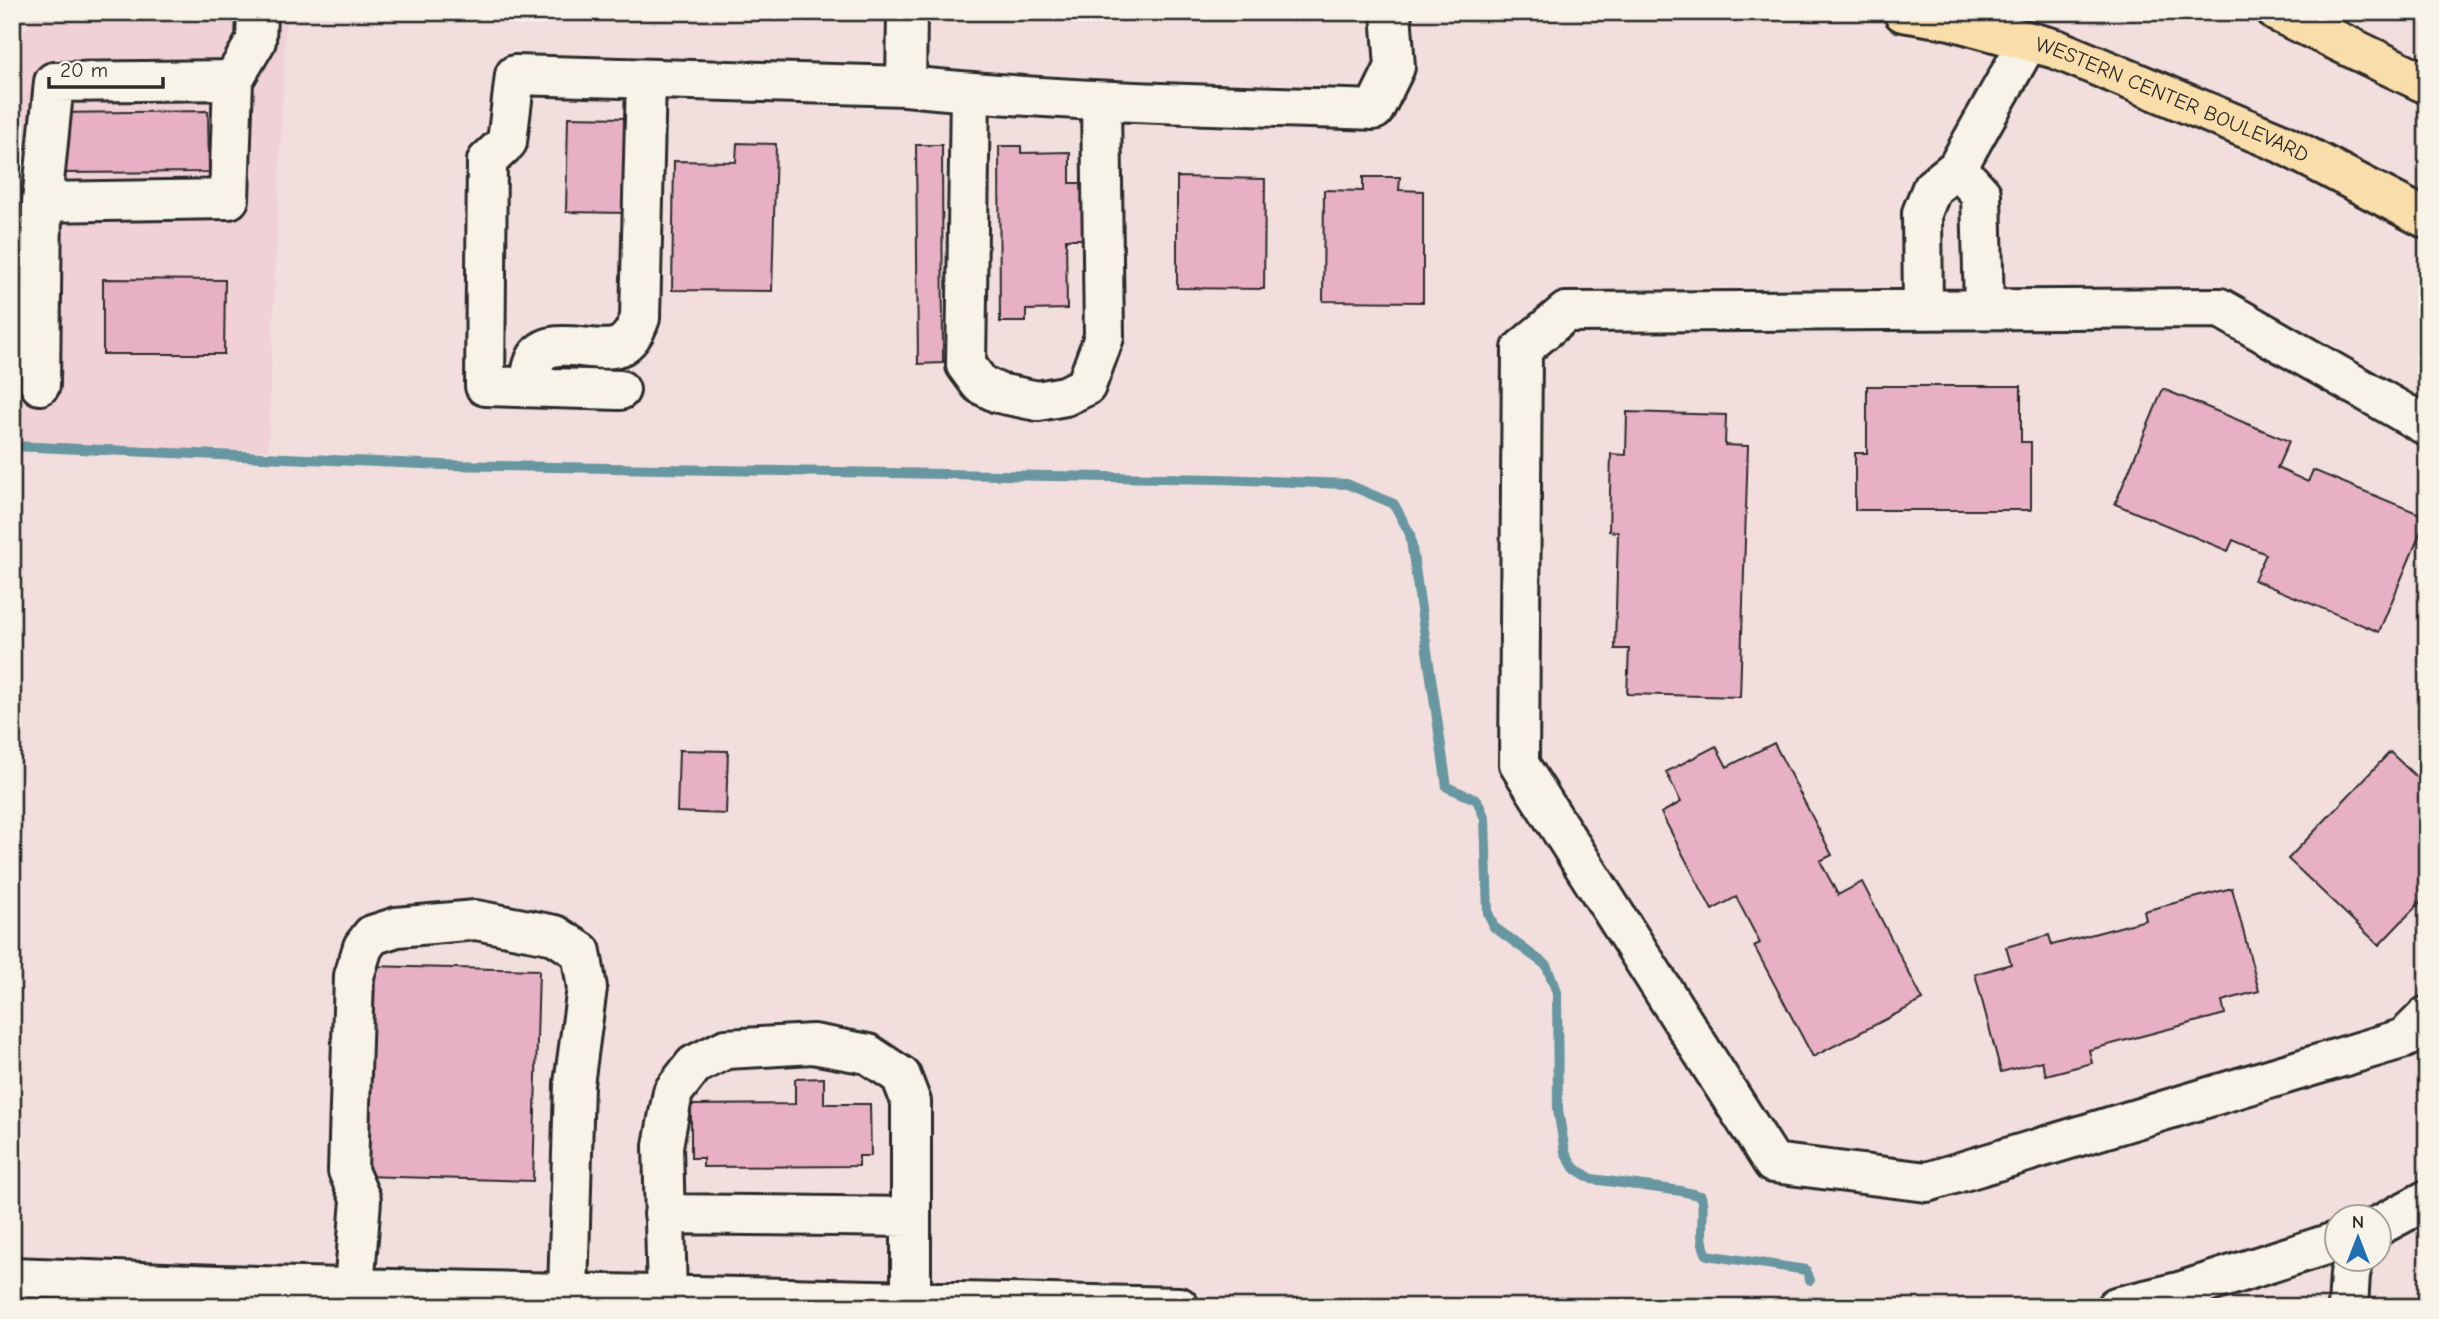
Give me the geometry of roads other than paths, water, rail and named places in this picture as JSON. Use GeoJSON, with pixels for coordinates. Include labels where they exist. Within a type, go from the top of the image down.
{"type":"FeatureCollection","features":[{"type":"Feature","properties":{"kind":"main road","name":"WESTERN CENTER BOULEVARD"},"geometry":{"type":"LineString","coordinates":[[1903,12],[1951,20],[2033,27],[2056,49],[2281,143],[2427,219]]}},
{"type":"Feature","properties":{"kind":"main road"},"geometry":{"type":"LineString","coordinates":[[2277,12],[2427,85]]}},
{"type":"Feature","properties":{"kind":"street"},"geometry":{"type":"LineString","coordinates":[[42,202],[229,199],[233,80],[256,41],[257,12]]}},
{"type":"Feature","properties":{"kind":"street"},"geometry":{"type":"LineString","coordinates":[[906,86],[907,12]]}},
{"type":"Feature","properties":{"kind":"street"},"geometry":{"type":"LineString","coordinates":[[621,390],[485,386],[487,161],[507,142],[515,75],[906,86],[1101,101],[1374,110],[1395,67],[1391,12]]}},
{"type":"Feature","properties":{"kind":"street"},"geometry":{"type":"LineString","coordinates":[[1923,309],[1922,213],[1932,188],[1957,169],[2033,27]]}},
{"type":"Feature","properties":{"kind":"street"},"geometry":{"type":"LineString","coordinates":[[530,387],[533,363],[544,351],[559,345],[604,349],[620,346],[633,335],[640,318],[646,79]]}},
{"type":"Feature","properties":{"kind":"street"},"geometry":{"type":"LineString","coordinates":[[40,385],[27,308],[42,202],[54,82],[233,80]]}},
{"type":"Feature","properties":{"kind":"street"},"geometry":{"type":"LineString","coordinates":[[970,93],[966,365],[980,384],[998,393],[1038,401],[1065,396],[1086,386],[1104,337],[1101,101]]}},
{"type":"Feature","properties":{"kind":"street"},"geometry":{"type":"LineString","coordinates":[[1957,169],[1981,194],[1984,308]]}},
{"type":"Feature","properties":{"kind":"street"},"geometry":{"type":"LineString","coordinates":[[2427,426],[2220,308],[1566,312],[1522,349],[1519,764],[1773,1163],[1927,1182],[2405,1038],[2427,1016]]}},
{"type":"Feature","properties":{"kind":"street"},"geometry":{"type":"LineString","coordinates":[[354,1288],[361,1200],[348,1171],[354,976],[363,947],[372,935],[397,927],[476,920],[555,935],[581,952],[587,988],[574,1084],[568,1293]]}},
{"type":"Feature","properties":{"kind":"street"},"geometry":{"type":"LineString","coordinates":[[667,1295],[663,1146],[673,1092],[694,1065],[726,1049],[813,1044],[868,1054],[901,1076],[911,1102],[911,1301]]}},
{"type":"Feature","properties":{"kind":"street"},"geometry":{"type":"LineString","coordinates":[[2394,1217],[2427,1200]]}},
{"type":"Feature","properties":{"kind":"street"},"geometry":{"type":"LineString","coordinates":[[664,1214],[911,1217]]}},
{"type":"Feature","properties":{"kind":"street"},"geometry":{"type":"LineString","coordinates":[[2116,1307],[2179,1292],[2324,1245]]}},
{"type":"Feature","properties":{"kind":"street"},"geometry":{"type":"LineString","coordinates":[[2348,1307],[2350,1274]]}},
{"type":"Feature","properties":{"kind":"street"},"geometry":{"type":"LineString","coordinates":[[12,1277],[218,1296],[354,1288],[1179,1307]]}},
{"type":"Feature","properties":{"kind":"waterway"},"geometry":{"type":"LineString","coordinates":[[12,446],[444,465],[1220,479],[1347,484],[1394,504],[1410,534],[1447,787],[1477,800],[1485,819],[1488,913],[1494,927],[1546,965],[1557,992],[1558,1110],[1565,1152],[1574,1168],[1592,1179],[1701,1196],[1702,1234],[1707,1255],[1806,1270],[1810,1280]]}}]}
